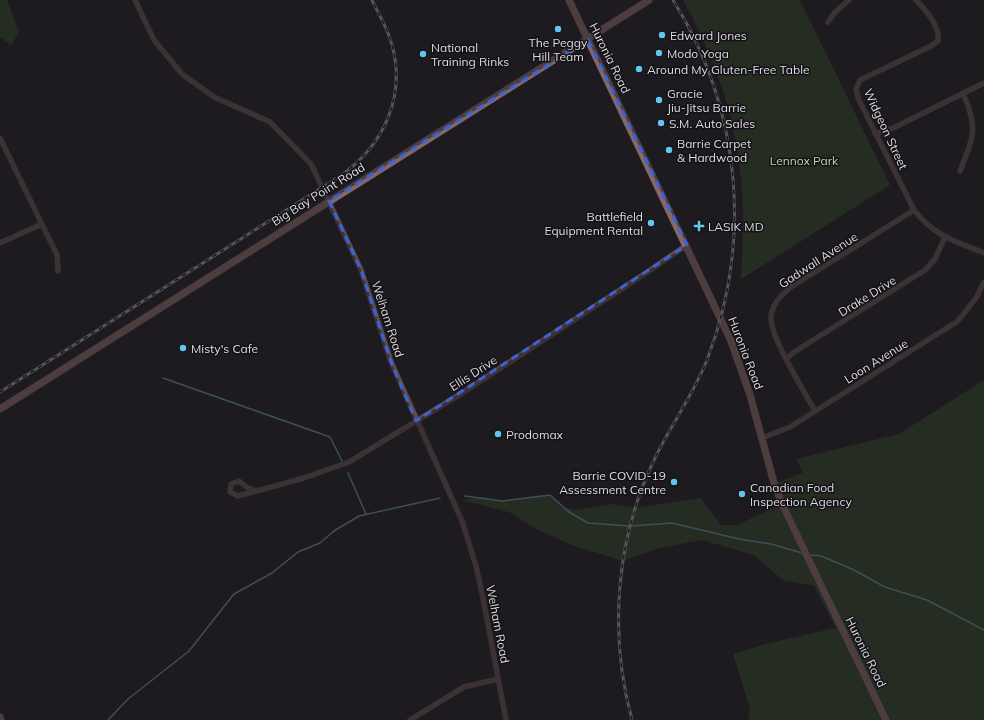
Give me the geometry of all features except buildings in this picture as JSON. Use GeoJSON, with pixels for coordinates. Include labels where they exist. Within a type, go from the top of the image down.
{"type":"FeatureCollection","features":[{"type":"Feature","properties":{"kind":"main road","name":"Huronia Road"},"geometry":{"type":"LineString","coordinates":[[569,0],[687,245],[731,341],[750,395],[774,483],[782,504],[886,720]]}},
{"type":"Feature","properties":{"kind":"main road","name":"Big Bay Point Road"},"geometry":{"type":"LineString","coordinates":[[0,409],[329,201],[588,40],[649,0]]}},
{"type":"Feature","properties":{"kind":"street","name":"Welham Road"},"geometry":{"type":"LineString","coordinates":[[135,0],[154,40],[182,74],[214,96],[270,122],[311,164],[361,270],[391,362],[416,421],[462,521],[476,566],[506,720]]}},
{"type":"Feature","properties":{"kind":"street"},"geometry":{"type":"LineString","coordinates":[[828,22],[835,12],[850,0]]}},
{"type":"Feature","properties":{"kind":"street","name":"Widgeon Street"},"geometry":{"type":"LineString","coordinates":[[916,0],[939,34],[938,41],[931,46],[860,80],[856,88],[858,98],[914,210],[924,224],[936,233],[984,254]]}},
{"type":"Feature","properties":{"kind":"street"},"geometry":{"type":"LineString","coordinates":[[875,134],[893,128],[984,84]]}},
{"type":"Feature","properties":{"kind":"street"},"geometry":{"type":"LineString","coordinates":[[960,171],[970,148],[973,129],[972,113],[963,94]]}},
{"type":"Feature","properties":{"kind":"street"},"geometry":{"type":"LineString","coordinates":[[0,138],[57,255],[58,271]]}},
{"type":"Feature","properties":{"kind":"street","name":"Gadwall Avenue"},"geometry":{"type":"LineString","coordinates":[[815,411],[786,359],[778,341],[771,317],[774,305],[781,295],[791,287],[914,210]]}},
{"type":"Feature","properties":{"kind":"street"},"geometry":{"type":"LineString","coordinates":[[0,243],[42,224]]}},
{"type":"Feature","properties":{"kind":"street","name":"Drake Drive"},"geometry":{"type":"LineString","coordinates":[[786,359],[794,352],[925,270],[935,259],[945,237]]}},
{"type":"Feature","properties":{"kind":"street","name":"Ellis Drive"},"geometry":{"type":"LineString","coordinates":[[257,491],[248,488],[239,481],[231,484],[230,492],[238,496],[257,491],[304,478],[349,462],[643,276],[687,245]]}},
{"type":"Feature","properties":{"kind":"street","name":"Loon Avenue"},"geometry":{"type":"LineString","coordinates":[[762,438],[780,432],[958,321],[976,298],[984,282]]}},
{"type":"Feature","properties":{"kind":"street"},"geometry":{"type":"LineString","coordinates":[[410,720],[464,687],[498,679]]}},
{"type":"Feature","properties":{"kind":"highlighted area"},"geometry":{"type":"Polygon","coordinates":[[[588,40],[687,245],[416,421],[391,362],[361,270],[329,201],[588,40]]]}},
{"type":"Feature","properties":{"kind":"green space"},"geometry":{"type":"Polygon","coordinates":[[[0,0],[7,0],[19,32],[11,45],[0,37],[0,0]]]}},
{"type":"Feature","properties":{"kind":"green space","name":"Lennox Park"},"geometry":{"type":"Polygon","coordinates":[[[683,0],[800,0],[890,185],[741,279],[743,206],[738,151],[726,99],[708,49],[683,0]]]}},
{"type":"Feature","properties":{"kind":"green space"},"geometry":{"type":"Polygon","coordinates":[[[984,380],[984,720],[748,720],[750,709],[733,654],[769,643],[836,628],[814,586],[783,580],[754,555],[702,540],[656,549],[623,561],[572,545],[536,529],[509,512],[462,500],[483,497],[502,501],[550,495],[563,507],[576,510],[613,504],[636,508],[701,498],[721,525],[737,525],[782,504],[774,483],[803,473],[796,459],[899,434],[984,380]]]}},
{"type":"Feature","properties":{"kind":"waterway"},"geometry":{"type":"LineString","coordinates":[[163,378],[330,437],[342,461]]}},
{"type":"Feature","properties":{"kind":"waterway"},"geometry":{"type":"LineString","coordinates":[[348,473],[366,514]]}},
{"type":"Feature","properties":{"kind":"waterway"},"geometry":{"type":"LineString","coordinates":[[465,496],[502,501],[550,495],[569,512],[588,523],[629,526]]}},
{"type":"Feature","properties":{"kind":"waterway"},"geometry":{"type":"LineString","coordinates":[[108,720],[128,699],[189,651],[234,594],[272,573],[298,552],[320,543],[334,531],[359,516],[440,498]]}},
{"type":"Feature","properties":{"kind":"waterway"},"geometry":{"type":"LineString","coordinates":[[632,526],[672,523],[739,539],[771,544],[802,553]]}},
{"type":"Feature","properties":{"kind":"waterway"},"geometry":{"type":"LineString","coordinates":[[810,555],[821,556],[852,569],[885,587],[927,600],[984,630]]}},
{"type":"Feature","properties":{"kind":"railway"},"geometry":{"type":"LineString","coordinates":[[0,392],[343,174],[357,162],[370,148],[388,117],[396,82],[396,64],[392,45],[386,28],[372,0]]}},
{"type":"Feature","properties":{"kind":"railway"},"geometry":{"type":"LineString","coordinates":[[632,720],[620,653],[620,584],[625,551],[632,517],[643,485],[663,442],[702,372],[722,315],[731,268],[734,222],[733,176],[726,130],[713,85],[696,42],[673,0]]}},
{"type":"Feature","properties":{"kind":"place","name":"The Peggy Hill Team"},"geometry":{"type":"Point","coordinates":[558,29]}},
{"type":"Feature","properties":{"kind":"place","name":"Edward Jones"},"geometry":{"type":"Point","coordinates":[662,35]}},
{"type":"Feature","properties":{"kind":"place","name":"Modo Yoga"},"geometry":{"type":"Point","coordinates":[659,53]}},
{"type":"Feature","properties":{"kind":"place","name":"National Training Rinks"},"geometry":{"type":"Point","coordinates":[423,54]}},
{"type":"Feature","properties":{"kind":"place","name":"Around My Gluten-Free Table"},"geometry":{"type":"Point","coordinates":[639,69]}},
{"type":"Feature","properties":{"kind":"place","name":"Gracie Jiu-Jitsu Barrie"},"geometry":{"type":"Point","coordinates":[659,100]}},
{"type":"Feature","properties":{"kind":"place","name":"S.M. Auto Sales"},"geometry":{"type":"Point","coordinates":[661,123]}},
{"type":"Feature","properties":{"kind":"place","name":"Barrie Carpet & Hardwood"},"geometry":{"type":"Point","coordinates":[669,150]}},
{"type":"Feature","properties":{"kind":"place","name":"Battlefield Equipment Rental"},"geometry":{"type":"Point","coordinates":[651,223]}},
{"type":"Feature","properties":{"kind":"place","name":"LASIK MD"},"geometry":{"type":"Point","coordinates":[699,226]}},
{"type":"Feature","properties":{"kind":"place","name":"Misty's Cafe"},"geometry":{"type":"Point","coordinates":[183,348]}},
{"type":"Feature","properties":{"kind":"place","name":"Prodomax"},"geometry":{"type":"Point","coordinates":[498,434]}},
{"type":"Feature","properties":{"kind":"place","name":"Barrie COVID-19 Assessment Centre"},"geometry":{"type":"Point","coordinates":[674,482]}},
{"type":"Feature","properties":{"kind":"place","name":"Canadian Food Inspection Agency"},"geometry":{"type":"Point","coordinates":[742,494]}}]}
